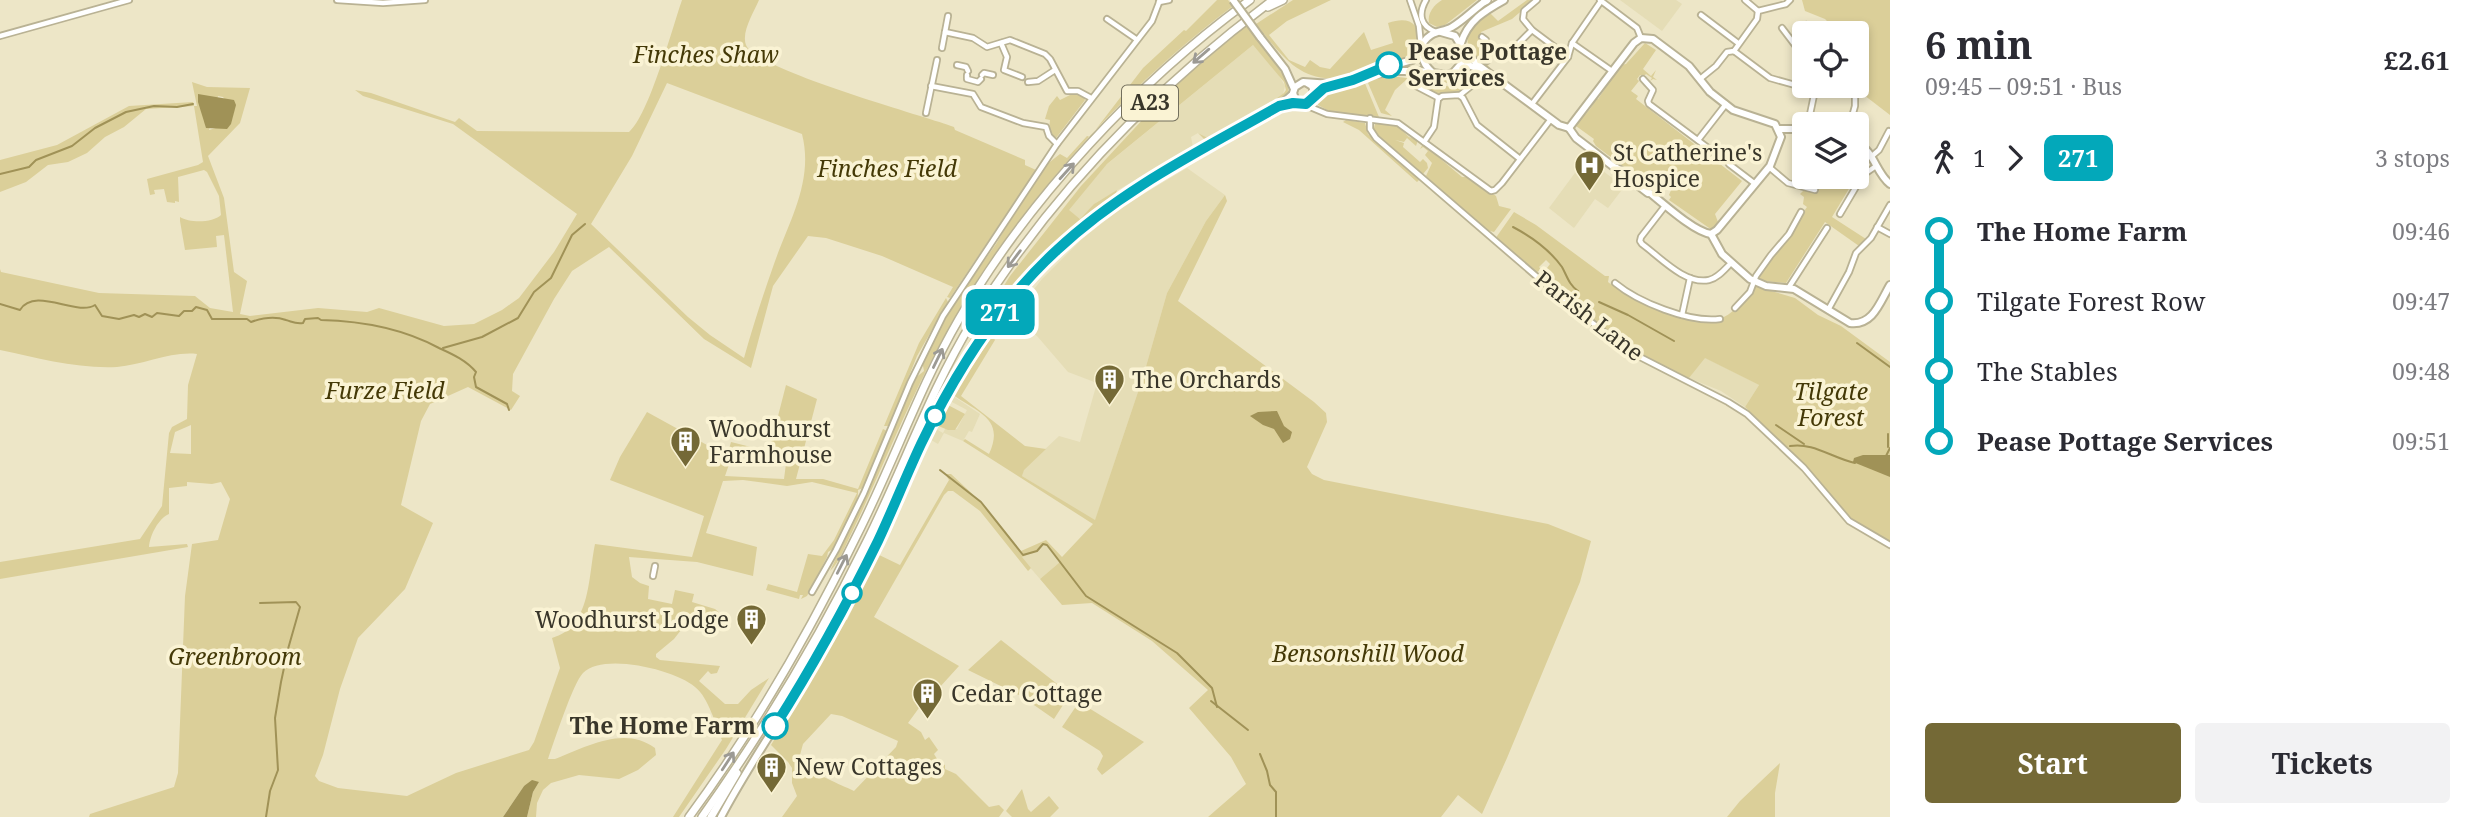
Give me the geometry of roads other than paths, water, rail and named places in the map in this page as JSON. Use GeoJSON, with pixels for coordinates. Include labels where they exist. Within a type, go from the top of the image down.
{"type":"FeatureCollection","features":[{"type":"Feature","properties":{"kind":"highway","name":"A23"},"geometry":{"type":"LineString","coordinates":[[689,817],[754,720],[808,629],[858,535],[946,342],[990,270],[1027,218],[1107,127],[1177,59],[1250,0]]}},
{"type":"Feature","properties":{"kind":"highway"},"geometry":{"type":"LineString","coordinates":[[1255,13],[1273,0]]}},
{"type":"Feature","properties":{"kind":"highway","name":"A23"},"geometry":{"type":"LineString","coordinates":[[702,817],[764,723],[838,598],[868,540],[945,372],[971,323],[1001,277],[1037,228],[1115,138],[1203,54],[1255,13],[1283,0]]}},
{"type":"Feature","properties":{"kind":"highway"},"geometry":{"type":"LineString","coordinates":[[711,817],[764,723]]}},
{"type":"Feature","properties":{"kind":"street"},"geometry":{"type":"LineString","coordinates":[[0,36],[129,0]]}},
{"type":"Feature","properties":{"kind":"street"},"geometry":{"type":"LineString","coordinates":[[337,0],[395,3],[425,0]]}},
{"type":"Feature","properties":{"kind":"street"},"geometry":{"type":"LineString","coordinates":[[812,592],[864,493],[932,335],[1057,144],[1154,18],[1159,1],[1169,0]]}},
{"type":"Feature","properties":{"kind":"street"},"geometry":{"type":"LineString","coordinates":[[1233,0],[1285,69],[1312,86],[1315,104],[1322,112]]}},
{"type":"Feature","properties":{"kind":"street"},"geometry":{"type":"LineString","coordinates":[[1410,0],[1419,30],[1424,64],[1434,74]]}},
{"type":"Feature","properties":{"kind":"street"},"geometry":{"type":"LineString","coordinates":[[1426,0],[1421,10],[1421,18],[1427,27],[1453,35],[1471,58],[1490,74],[1562,127],[1569,128],[1576,138],[1634,178],[1702,232],[1711,234],[1717,230],[1769,167],[1780,140],[1779,130],[1772,122],[1741,114],[1710,92],[1689,66],[1653,39],[1641,38],[1634,43],[1569,128]]}},
{"type":"Feature","properties":{"kind":"street"},"geometry":{"type":"LineString","coordinates":[[1366,75],[1412,60],[1427,38],[1454,26],[1486,0]]}},
{"type":"Feature","properties":{"kind":"street"},"geometry":{"type":"LineString","coordinates":[[1459,68],[1464,58],[1462,46],[1467,28],[1504,0]]}},
{"type":"Feature","properties":{"kind":"street"},"geometry":{"type":"LineString","coordinates":[[1537,0],[1523,15],[1524,21],[1568,57]]}},
{"type":"Feature","properties":{"kind":"street"},"geometry":{"type":"LineString","coordinates":[[1745,0],[1758,12]]}},
{"type":"Feature","properties":{"kind":"street"},"geometry":{"type":"LineString","coordinates":[[1758,12],[1786,4],[1790,0]]}},
{"type":"Feature","properties":{"kind":"street"},"geometry":{"type":"LineString","coordinates":[[1532,104],[1568,57],[1572,43],[1600,1],[1637,28],[1641,38]]}},
{"type":"Feature","properties":{"kind":"street"},"geometry":{"type":"LineString","coordinates":[[1734,51],[1757,19],[1758,12]]}},
{"type":"Feature","properties":{"kind":"street"},"geometry":{"type":"LineString","coordinates":[[1701,15],[1738,43]]}},
{"type":"Feature","properties":{"kind":"street"},"geometry":{"type":"LineString","coordinates":[[942,48],[948,16]]}},
{"type":"Feature","properties":{"kind":"street"},"geometry":{"type":"LineString","coordinates":[[1111,19],[1136,40]]}},
{"type":"Feature","properties":{"kind":"street"},"geometry":{"type":"LineString","coordinates":[[1782,28],[1792,41]]}},
{"type":"Feature","properties":{"kind":"street"},"geometry":{"type":"LineString","coordinates":[[1487,52],[1507,55],[1532,30]]}},
{"type":"Feature","properties":{"kind":"street"},"geometry":{"type":"LineString","coordinates":[[945,32],[975,39],[985,47],[1012,40],[1041,52],[1050,59],[1067,91]]}},
{"type":"Feature","properties":{"kind":"street"},"geometry":{"type":"LineString","coordinates":[[1482,37],[1486,40],[1488,61]]}},
{"type":"Feature","properties":{"kind":"street"},"geometry":{"type":"LineString","coordinates":[[1001,43],[1006,55],[1004,70],[1022,78]]}},
{"type":"Feature","properties":{"kind":"street"},"geometry":{"type":"LineString","coordinates":[[1572,43],[1612,71]]}},
{"type":"Feature","properties":{"kind":"street"},"geometry":{"type":"LineString","coordinates":[[1700,79],[1716,66],[1727,52],[1734,51],[1770,78],[1792,84]]}},
{"type":"Feature","properties":{"kind":"street"},"geometry":{"type":"LineString","coordinates":[[926,113],[937,60]]}},
{"type":"Feature","properties":{"kind":"street"},"geometry":{"type":"LineString","coordinates":[[957,65],[966,67],[966,78],[977,79]]}},
{"type":"Feature","properties":{"kind":"street"},"geometry":{"type":"LineString","coordinates":[[1279,106],[1310,102],[1320,89],[1366,75],[1403,70],[1448,75],[1470,65],[1490,74]]}},
{"type":"Feature","properties":{"kind":"street"},"geometry":{"type":"LineString","coordinates":[[1028,82],[1038,82],[1055,69]]}},
{"type":"Feature","properties":{"kind":"street"},"geometry":{"type":"LineString","coordinates":[[1285,69],[1293,92],[1301,104],[1322,112],[1398,123],[1491,191],[1497,189],[1551,119]]}},
{"type":"Feature","properties":{"kind":"street"},"geometry":{"type":"LineString","coordinates":[[971,94],[977,79],[984,73],[993,75]]}},
{"type":"Feature","properties":{"kind":"street"},"geometry":{"type":"LineString","coordinates":[[1643,79],[1653,90],[1649,104],[1723,159]]}},
{"type":"Feature","properties":{"kind":"street"},"geometry":{"type":"LineString","coordinates":[[1416,86],[1439,98],[1460,95],[1475,83]]}},
{"type":"Feature","properties":{"kind":"street"},"geometry":{"type":"LineString","coordinates":[[721,817],[839,617],[946,396],[998,315],[1055,251],[1100,213],[1158,175],[1279,106],[1297,84],[1331,84]]}},
{"type":"Feature","properties":{"kind":"street"},"geometry":{"type":"LineString","coordinates":[[931,86],[971,94],[981,107],[1023,123],[1046,124],[1049,136],[1057,144]]}},
{"type":"Feature","properties":{"kind":"street"},"geometry":{"type":"LineString","coordinates":[[1060,96],[1067,91],[1080,92],[1091,98]]}},
{"type":"Feature","properties":{"kind":"street"},"geometry":{"type":"LineString","coordinates":[[1460,95],[1478,126],[1520,159]]}},
{"type":"Feature","properties":{"kind":"street"},"geometry":{"type":"LineString","coordinates":[[1424,142],[1434,127],[1439,98]]}},
{"type":"Feature","properties":{"kind":"street"},"geometry":{"type":"LineString","coordinates":[[1698,140],[1726,104]]}},
{"type":"Feature","properties":{"kind":"street","name":"Parish Lane"},"geometry":{"type":"LineString","coordinates":[[1370,118],[1370,130],[1376,138],[1572,307],[1638,356],[1747,414],[1804,468],[1849,521],[1890,545]]}},
{"type":"Feature","properties":{"kind":"street"},"geometry":{"type":"LineString","coordinates":[[1779,130],[1792,129]]}},
{"type":"Feature","properties":{"kind":"street"},"geometry":{"type":"LineString","coordinates":[[1871,157],[1880,150],[1889,131]]}},
{"type":"Feature","properties":{"kind":"street"},"geometry":{"type":"LineString","coordinates":[[1869,154],[1881,176],[1890,184]]}},
{"type":"Feature","properties":{"kind":"street"},"geometry":{"type":"LineString","coordinates":[[1729,164],[1754,183]]}},
{"type":"Feature","properties":{"kind":"street"},"geometry":{"type":"LineString","coordinates":[[1840,214],[1863,174],[1876,166]]}},
{"type":"Feature","properties":{"kind":"street"},"geometry":{"type":"LineString","coordinates":[[1769,167],[1788,183],[1815,190]]}},
{"type":"Feature","properties":{"kind":"street"},"geometry":{"type":"LineString","coordinates":[[1665,205],[1640,241],[1690,278],[1712,279],[1731,263]]}},
{"type":"Feature","properties":{"kind":"street"},"geometry":{"type":"LineString","coordinates":[[1828,310],[1856,253],[1868,241],[1890,205]]}},
{"type":"Feature","properties":{"kind":"street"},"geometry":{"type":"LineString","coordinates":[[1735,308],[1748,294],[1801,212]]}},
{"type":"Feature","properties":{"kind":"street"},"geometry":{"type":"LineString","coordinates":[[1877,227],[1890,234]]}},
{"type":"Feature","properties":{"kind":"street"},"geometry":{"type":"LineString","coordinates":[[1789,287],[1828,228]]}},
{"type":"Feature","properties":{"kind":"street"},"geometry":{"type":"LineString","coordinates":[[1711,234],[1718,249],[1754,281],[1769,286],[1789,287],[1850,323],[1864,322],[1873,314],[1890,285]]}},
{"type":"Feature","properties":{"kind":"street"},"geometry":{"type":"LineString","coordinates":[[1682,315],[1690,278]]}},
{"type":"Feature","properties":{"kind":"street"},"geometry":{"type":"LineString","coordinates":[[1615,284],[1682,315],[1720,319]]}},
{"type":"Feature","properties":{"kind":"street"},"geometry":{"type":"LineString","coordinates":[[653,576],[655,566]]}},
{"type":"Feature","properties":{"kind":"waterway"},"geometry":{"type":"LineString","coordinates":[[0,174],[29,167],[36,160],[72,146],[95,128],[126,112],[154,106],[177,107],[193,104]]}},
{"type":"Feature","properties":{"kind":"waterway"},"geometry":{"type":"LineString","coordinates":[[443,348],[482,337],[518,318],[534,292],[551,278],[572,235],[585,224]]}},
{"type":"Feature","properties":{"kind":"waterway"},"geometry":{"type":"LineString","coordinates":[[1513,227],[1552,255],[1578,291]]}},
{"type":"Feature","properties":{"kind":"waterway"},"geometry":{"type":"LineString","coordinates":[[0,304],[20,310],[27,303],[36,301],[87,308],[95,305],[102,316],[119,319],[145,314],[152,317],[157,313],[179,316],[196,307],[207,310],[212,319],[247,319],[251,322],[273,318],[303,323],[305,319],[318,318],[382,327],[411,335],[454,355],[476,372],[476,387],[507,404],[509,410]]}},
{"type":"Feature","properties":{"kind":"waterway"},"geometry":{"type":"LineString","coordinates":[[1599,302],[1674,341]]}},
{"type":"Feature","properties":{"kind":"waterway"},"geometry":{"type":"LineString","coordinates":[[1857,343],[1890,367]]}},
{"type":"Feature","properties":{"kind":"waterway"},"geometry":{"type":"LineString","coordinates":[[1776,425],[1804,444]]}},
{"type":"Feature","properties":{"kind":"waterway"},"geometry":{"type":"LineString","coordinates":[[1888,434],[1888,447]]}},
{"type":"Feature","properties":{"kind":"waterway"},"geometry":{"type":"LineString","coordinates":[[1790,446],[1815,448],[1855,463]]}},
{"type":"Feature","properties":{"kind":"waterway"},"geometry":{"type":"LineString","coordinates":[[1886,456],[1890,448]]}},
{"type":"Feature","properties":{"kind":"waterway"},"geometry":{"type":"LineString","coordinates":[[940,470],[981,502],[1023,555],[1037,551],[1043,544],[1047,545],[1086,596],[1177,653],[1212,688],[1217,707]]}},
{"type":"Feature","properties":{"kind":"waterway"},"geometry":{"type":"LineString","coordinates":[[260,603],[296,602],[300,607],[288,649],[275,718],[278,770],[270,791],[266,817]]}},
{"type":"Feature","properties":{"kind":"waterway"},"geometry":{"type":"LineString","coordinates":[[1211,701],[1248,730]]}},
{"type":"Feature","properties":{"kind":"waterway"},"geometry":{"type":"LineString","coordinates":[[1260,754],[1270,785],[1276,792],[1276,817]]}},
{"type":"Feature","properties":{"kind":"place","name":"Pease Pottage Services"},"geometry":{"type":"Point","coordinates":[1389,65]}},
{"type":"Feature","properties":{"kind":"place","name":"St Catherine's Hospice"},"geometry":{"type":"Point","coordinates":[1590,193]}},
{"type":"Feature","properties":{"kind":"place","name":"The Orchards"},"geometry":{"type":"Point","coordinates":[1109,407]}},
{"type":"Feature","properties":{"kind":"place","name":"Woodhurst Farmhouse"},"geometry":{"type":"Point","coordinates":[686,469]}},
{"type":"Feature","properties":{"kind":"place","name":"Woodhurst Lodge"},"geometry":{"type":"Point","coordinates":[752,647]}},
{"type":"Feature","properties":{"kind":"place","name":"Cedar Cottage"},"geometry":{"type":"Point","coordinates":[928,721]}},
{"type":"Feature","properties":{"kind":"place","name":"The Home Farm"},"geometry":{"type":"Point","coordinates":[775,726]}},
{"type":"Feature","properties":{"kind":"place","name":"New Cottages"},"geometry":{"type":"Point","coordinates":[772,794]}},
{"type":"Feature","properties":{"kind":"park label","name":"Finches Shaw"},"geometry":{"type":"Point","coordinates":[706,55]}},
{"type":"Feature","properties":{"kind":"park label","name":"Finches Field"},"geometry":{"type":"Point","coordinates":[887,169]}},
{"type":"Feature","properties":{"kind":"park label","name":"Furze Field"},"geometry":{"type":"Point","coordinates":[385,391]}},
{"type":"Feature","properties":{"kind":"park label","name":"Tilgate Forest"},"geometry":{"type":"Point","coordinates":[1831,405]}},
{"type":"Feature","properties":{"kind":"park label","name":"Bensonshill Wood"},"geometry":{"type":"Point","coordinates":[1368,654]}},
{"type":"Feature","properties":{"kind":"park label","name":"Greenbroom"},"geometry":{"type":"Point","coordinates":[235,657]}}]}
